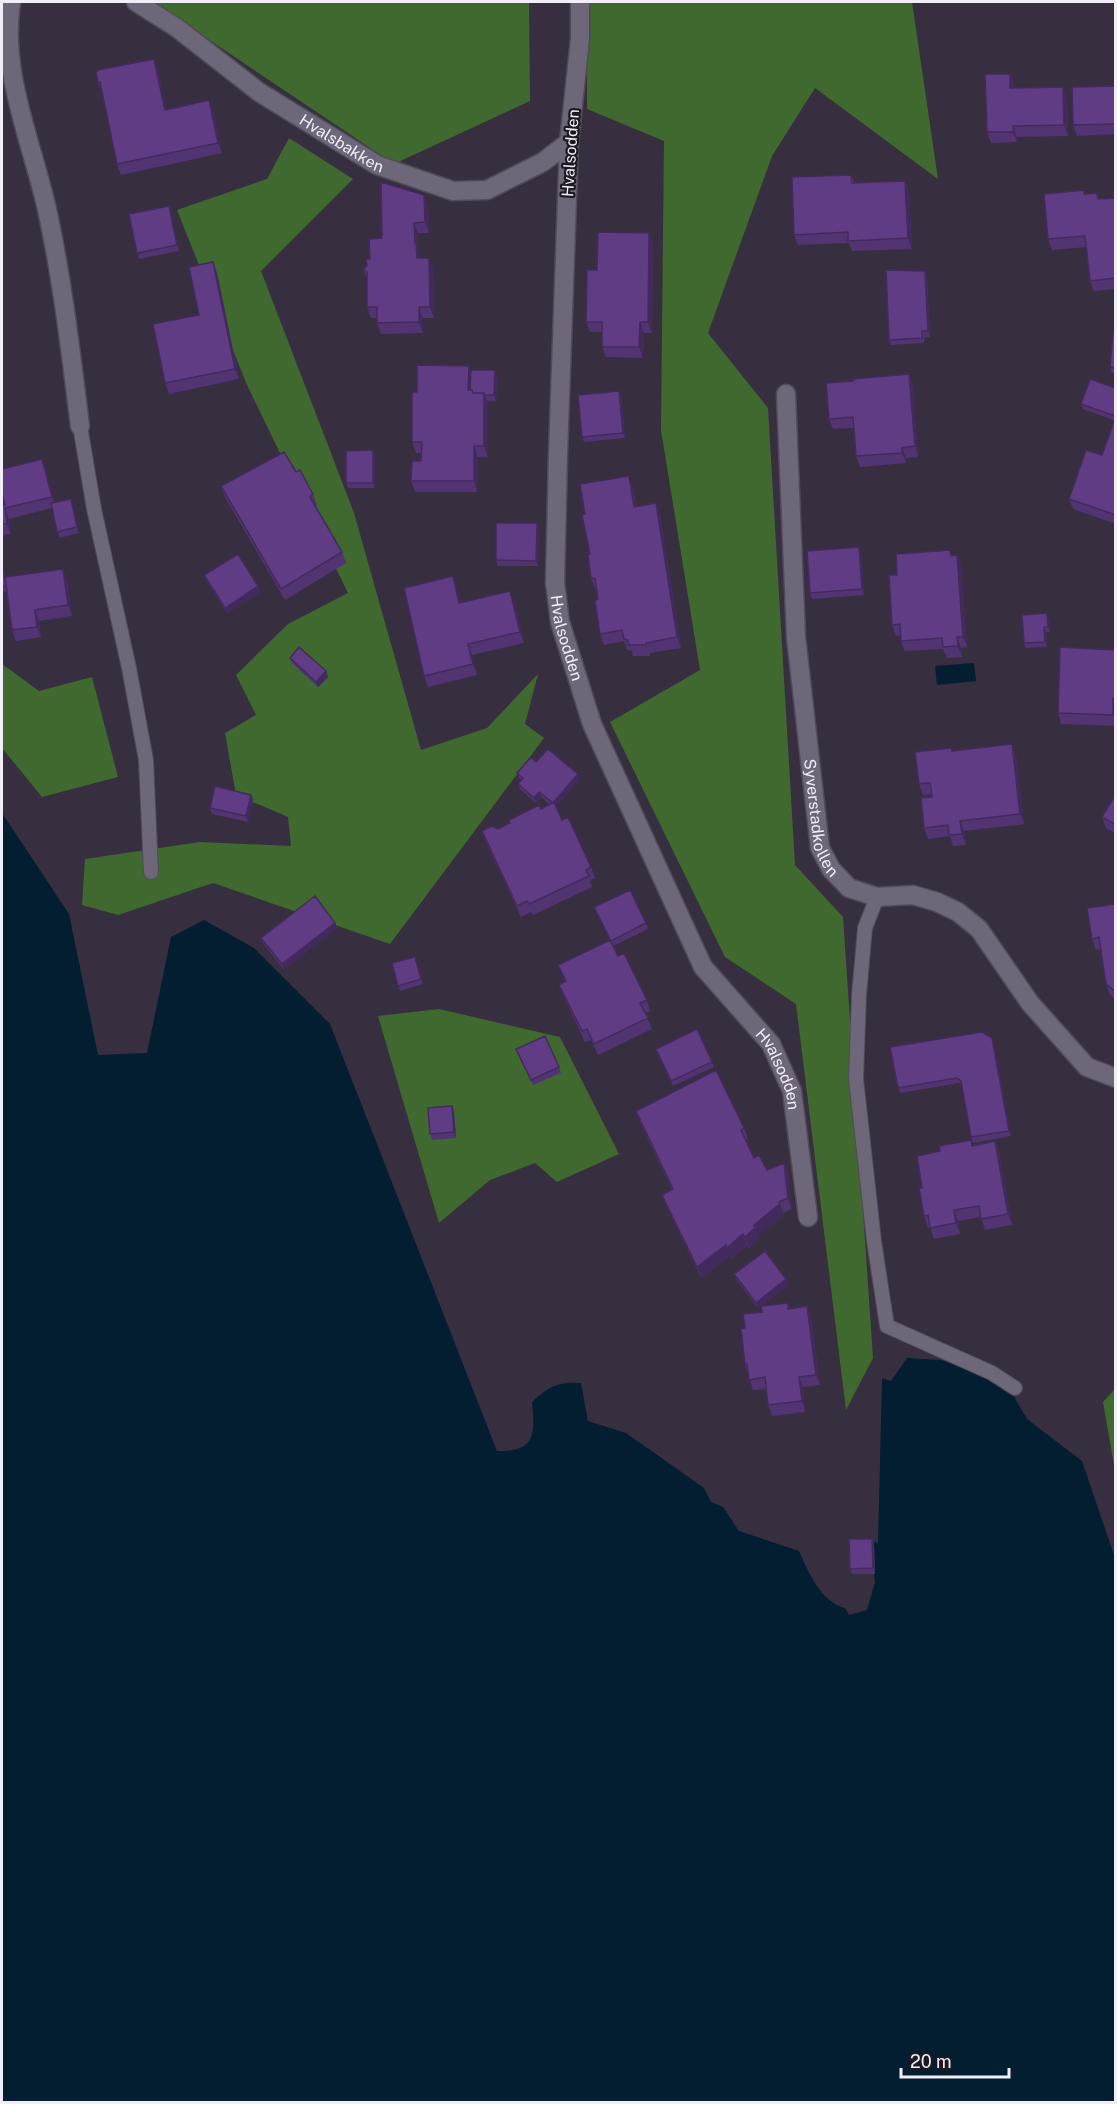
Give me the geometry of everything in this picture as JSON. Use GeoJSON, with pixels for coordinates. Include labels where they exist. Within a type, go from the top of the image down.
{"type":"FeatureCollection","features":[{"type":"Feature","properties":{"kind":"street"},"geometry":{"type":"LineString","coordinates":[[11,2],[7,31],[14,89],[42,186],[59,267],[80,426]]}},
{"type":"Feature","properties":{"kind":"street","name":"Hvalsbakken"},"geometry":{"type":"LineString","coordinates":[[136,2],[177,28],[259,92],[377,165],[453,191],[487,190],[543,162],[569,142]]}},
{"type":"Feature","properties":{"kind":"street","name":"Hvalsodden"},"geometry":{"type":"LineString","coordinates":[[580,2],[580,39],[569,142],[555,583],[560,622],[592,724],[703,967],[771,1044],[792,1092],[808,1217]]}},
{"type":"Feature","properties":{"kind":"street","name":"Syverstadkollen"},"geometry":{"type":"LineString","coordinates":[[786,394],[796,637],[820,848],[831,869],[849,888],[877,897],[913,895],[958,912],[979,929],[1030,1003],[1087,1067],[1116,1078]]}},
{"type":"Feature","properties":{"kind":"lane"},"geometry":{"type":"LineString","coordinates":[[80,426],[94,510],[129,668],[146,760],[151,872]]}},
{"type":"Feature","properties":{"kind":"lane"},"geometry":{"type":"LineString","coordinates":[[877,897],[865,928],[859,995],[856,1078],[874,1240],[887,1326],[992,1373],[1015,1388]]}},
{"type":"Feature","properties":{"kind":"green space"},"geometry":{"type":"Polygon","coordinates":[[[153,2],[529,2],[530,101],[394,164],[153,2]]]}},
{"type":"Feature","properties":{"kind":"green space"},"geometry":{"type":"Polygon","coordinates":[[[587,2],[912,2],[938,179],[815,88],[772,156],[708,333],[768,408],[795,865],[843,917],[873,1358],[846,1410],[796,1004],[725,957],[610,722],[700,670],[661,430],[664,141],[587,109],[587,2]]]}},
{"type":"Feature","properties":{"kind":"green space"},"geometry":{"type":"Polygon","coordinates":[[[289,138],[353,179],[261,271],[354,513],[421,750],[487,728],[538,674],[525,724],[544,738],[390,944],[213,883],[118,915],[82,905],[85,859],[200,842],[291,846],[288,817],[236,795],[225,733],[256,715],[236,675],[288,624],[348,593],[247,385],[177,210],[267,179],[289,138]]]}},
{"type":"Feature","properties":{"kind":"green space"},"geometry":{"type":"Polygon","coordinates":[[[2,664],[39,691],[92,677],[118,777],[42,797],[2,748],[2,664]]]}},
{"type":"Feature","properties":{"kind":"green space"},"geometry":{"type":"Polygon","coordinates":[[[439,1009],[560,1037],[619,1154],[557,1182],[535,1163],[490,1180],[439,1223],[378,1016],[439,1009]]]}},
{"type":"Feature","properties":{"kind":"green space"},"geometry":{"type":"Polygon","coordinates":[[[1115,1389],[1115,1471],[1103,1402],[1115,1389]]]}},
{"type":"Feature","properties":{"kind":"water"},"geometry":{"type":"Polygon","coordinates":[[[974,663],[976,681],[937,685],[935,666],[974,663]]]}},
{"type":"Feature","properties":{"kind":"water"},"geometry":{"type":"Polygon","coordinates":[[[2,813],[69,914],[98,1055],[147,1053],[171,937],[204,920],[254,948],[330,1024],[497,1451],[519,1448],[530,1439],[533,1432],[532,1402],[543,1392],[559,1384],[581,1383],[588,1421],[626,1433],[704,1488],[711,1502],[723,1507],[739,1531],[799,1551],[811,1577],[822,1593],[845,1608],[849,1615],[867,1610],[875,1582],[870,1541],[878,1543],[882,1378],[891,1381],[907,1358],[941,1360],[978,1372],[1012,1393],[1027,1419],[1082,1461],[1116,1561],[1115,2102],[2,2102],[2,813]]]}},
{"type":"Feature","properties":{"kind":"building"},"geometry":{"type":"Polygon","coordinates":[[[154,59],[165,110],[209,100],[218,143],[117,164],[100,82],[98,82],[96,73],[98,70],[154,59]]]}},
{"type":"Feature","properties":{"kind":"building"},"geometry":{"type":"Polygon","coordinates":[[[985,74],[1010,74],[1010,88],[1063,87],[1064,125],[1013,126],[1013,132],[987,132],[985,74]]]}},
{"type":"Feature","properties":{"kind":"building"},"geometry":{"type":"Polygon","coordinates":[[[1116,86],[1116,124],[1073,125],[1072,87],[1116,86]]]}},
{"type":"Feature","properties":{"kind":"building"},"geometry":{"type":"Polygon","coordinates":[[[851,175],[852,183],[905,181],[908,238],[848,241],[848,232],[794,235],[792,177],[851,175]]]}},
{"type":"Feature","properties":{"kind":"building"},"geometry":{"type":"Polygon","coordinates":[[[381,182],[424,195],[425,222],[414,223],[415,243],[417,258],[429,258],[430,307],[419,307],[419,322],[377,323],[377,307],[367,307],[367,272],[363,269],[367,266],[366,259],[370,259],[369,239],[382,238],[381,182]]]}},
{"type":"Feature","properties":{"kind":"building"},"geometry":{"type":"Polygon","coordinates":[[[1084,190],[1084,194],[1097,193],[1098,199],[1116,198],[1116,278],[1090,281],[1085,236],[1048,239],[1044,194],[1084,190]]]}},
{"type":"Feature","properties":{"kind":"building"},"geometry":{"type":"Polygon","coordinates":[[[169,206],[177,245],[137,253],[129,214],[169,206]]]}},
{"type":"Feature","properties":{"kind":"building"},"geometry":{"type":"Polygon","coordinates":[[[598,232],[649,233],[648,322],[640,322],[639,347],[602,347],[602,322],[586,322],[587,270],[597,270],[598,232]]]}},
{"type":"Feature","properties":{"kind":"building"},"geometry":{"type":"Polygon","coordinates":[[[213,262],[235,369],[165,383],[153,324],[199,315],[189,267],[213,262]]]}},
{"type":"Feature","properties":{"kind":"building"},"geometry":{"type":"Polygon","coordinates":[[[886,270],[925,271],[928,331],[922,331],[922,338],[889,340],[886,270]]]}},
{"type":"Feature","properties":{"kind":"building"},"geometry":{"type":"Polygon","coordinates":[[[1113,333],[1116,334],[1116,368],[1110,367],[1113,333]]]}},
{"type":"Feature","properties":{"kind":"building"},"geometry":{"type":"Polygon","coordinates":[[[417,365],[469,366],[468,390],[472,390],[473,393],[484,393],[484,446],[474,446],[474,481],[411,481],[412,461],[421,461],[422,442],[412,442],[412,392],[417,392],[417,365]]]}},
{"type":"Feature","properties":{"kind":"building"},"geometry":{"type":"Polygon","coordinates":[[[471,370],[495,370],[494,395],[473,393],[470,390],[471,370]]]}},
{"type":"Feature","properties":{"kind":"building"},"geometry":{"type":"Polygon","coordinates":[[[909,374],[915,446],[902,448],[902,453],[856,456],[853,417],[829,419],[826,383],[909,374]]]}},
{"type":"Feature","properties":{"kind":"building"},"geometry":{"type":"Polygon","coordinates":[[[1090,379],[1116,388],[1115,416],[1081,404],[1090,379]]]}},
{"type":"Feature","properties":{"kind":"building"},"geometry":{"type":"Polygon","coordinates":[[[619,391],[623,433],[582,437],[578,395],[619,391]]]}},
{"type":"Feature","properties":{"kind":"building"},"geometry":{"type":"Polygon","coordinates":[[[1116,416],[1116,515],[1069,499],[1086,450],[1102,455],[1116,416]]]}},
{"type":"Feature","properties":{"kind":"building"},"geometry":{"type":"Polygon","coordinates":[[[373,450],[373,483],[346,483],[346,451],[373,450]]]}},
{"type":"Feature","properties":{"kind":"building"},"geometry":{"type":"Polygon","coordinates":[[[284,452],[296,472],[300,470],[313,494],[310,497],[342,552],[281,589],[221,486],[284,452]]]}},
{"type":"Feature","properties":{"kind":"building"},"geometry":{"type":"Polygon","coordinates":[[[42,459],[52,497],[5,508],[7,524],[2,524],[2,506],[5,505],[2,493],[2,469],[42,459]]]}},
{"type":"Feature","properties":{"kind":"building"},"geometry":{"type":"Polygon","coordinates":[[[629,476],[634,507],[656,503],[677,637],[646,643],[646,645],[629,645],[628,640],[624,639],[622,630],[600,634],[595,601],[598,599],[595,578],[591,578],[588,555],[590,554],[582,515],[585,514],[580,484],[629,476]]]}},
{"type":"Feature","properties":{"kind":"building"},"geometry":{"type":"Polygon","coordinates":[[[71,499],[77,527],[57,532],[51,503],[71,499]]]}},
{"type":"Feature","properties":{"kind":"building"},"geometry":{"type":"Polygon","coordinates":[[[496,523],[537,523],[536,561],[496,560],[496,523]]]}},
{"type":"Feature","properties":{"kind":"building"},"geometry":{"type":"Polygon","coordinates":[[[859,547],[862,589],[810,593],[807,551],[859,547]]]}},
{"type":"Feature","properties":{"kind":"building"},"geometry":{"type":"Polygon","coordinates":[[[950,550],[951,556],[957,555],[963,637],[957,637],[958,646],[943,647],[942,638],[901,641],[900,624],[892,625],[889,575],[897,575],[896,554],[950,550]]]}},
{"type":"Feature","properties":{"kind":"building"},"geometry":{"type":"Polygon","coordinates":[[[238,554],[258,586],[225,608],[204,575],[238,554]]]}},
{"type":"Feature","properties":{"kind":"building"},"geometry":{"type":"Polygon","coordinates":[[[3,568],[6,586],[2,586],[3,568]]]}},
{"type":"Feature","properties":{"kind":"building"},"geometry":{"type":"Polygon","coordinates":[[[63,569],[68,605],[35,610],[37,627],[12,630],[5,577],[63,569]]]}},
{"type":"Feature","properties":{"kind":"building"},"geometry":{"type":"Polygon","coordinates":[[[453,576],[459,603],[510,591],[520,632],[468,644],[473,664],[424,676],[404,588],[453,576]]]}},
{"type":"Feature","properties":{"kind":"building"},"geometry":{"type":"Polygon","coordinates":[[[1047,613],[1048,627],[1044,627],[1045,642],[1024,643],[1022,615],[1047,613]]]}},
{"type":"Feature","properties":{"kind":"building"},"geometry":{"type":"Polygon","coordinates":[[[299,647],[326,671],[316,682],[290,658],[299,647]]]}},
{"type":"Feature","properties":{"kind":"building"},"geometry":{"type":"Polygon","coordinates":[[[1060,647],[1115,650],[1116,699],[1113,698],[1113,715],[1058,713],[1060,647]]]}},
{"type":"Feature","properties":{"kind":"building"},"geometry":{"type":"Polygon","coordinates":[[[1012,744],[1020,814],[960,821],[962,834],[949,835],[948,825],[924,828],[921,798],[932,797],[930,783],[919,784],[915,752],[951,748],[952,751],[1012,744]]]}},
{"type":"Feature","properties":{"kind":"building"},"geometry":{"type":"Polygon","coordinates":[[[548,749],[578,774],[553,803],[539,792],[534,798],[518,784],[523,778],[517,773],[531,757],[536,762],[548,749]]]}},
{"type":"Feature","properties":{"kind":"building"},"geometry":{"type":"Polygon","coordinates":[[[215,786],[251,795],[246,816],[210,808],[215,786]]]}},
{"type":"Feature","properties":{"kind":"building"},"geometry":{"type":"Polygon","coordinates":[[[1116,794],[1116,825],[1102,817],[1116,794]]]}},
{"type":"Feature","properties":{"kind":"building"},"geometry":{"type":"Polygon","coordinates":[[[554,802],[562,820],[568,817],[591,867],[586,870],[589,876],[529,904],[527,901],[517,906],[482,831],[492,826],[498,829],[510,823],[509,820],[539,805],[541,809],[554,802]]]}},
{"type":"Feature","properties":{"kind":"building"},"geometry":{"type":"Polygon","coordinates":[[[630,890],[646,923],[611,941],[594,907],[630,890]]]}},
{"type":"Feature","properties":{"kind":"building"},"geometry":{"type":"Polygon","coordinates":[[[315,896],[335,923],[282,964],[261,938],[315,896]]]}},
{"type":"Feature","properties":{"kind":"building"},"geometry":{"type":"Polygon","coordinates":[[[1116,904],[1116,992],[1106,984],[1099,937],[1092,939],[1087,908],[1116,904]]]}},
{"type":"Feature","properties":{"kind":"building"},"geometry":{"type":"Polygon","coordinates":[[[610,940],[618,956],[624,953],[647,1000],[640,1003],[648,1018],[594,1044],[587,1029],[582,1031],[559,985],[566,981],[558,965],[610,940]]]}},
{"type":"Feature","properties":{"kind":"building"},"geometry":{"type":"Polygon","coordinates":[[[415,957],[421,979],[398,986],[392,963],[415,957]]]}},
{"type":"Feature","properties":{"kind":"building"},"geometry":{"type":"Polygon","coordinates":[[[697,1029],[712,1062],[671,1081],[656,1049],[697,1029]]]}},
{"type":"Feature","properties":{"kind":"building"},"geometry":{"type":"Polygon","coordinates":[[[982,1032],[992,1038],[1009,1131],[971,1137],[961,1081],[957,1078],[898,1088],[890,1047],[982,1032]]]}},
{"type":"Feature","properties":{"kind":"building"},"geometry":{"type":"Polygon","coordinates":[[[545,1036],[559,1067],[531,1080],[516,1049],[545,1036]]]}},
{"type":"Feature","properties":{"kind":"building"},"geometry":{"type":"Polygon","coordinates":[[[716,1070],[744,1128],[741,1130],[754,1158],[759,1155],[767,1170],[784,1163],[788,1198],[779,1202],[780,1204],[754,1225],[755,1228],[745,1237],[743,1234],[727,1248],[726,1245],[697,1267],[662,1195],[673,1189],[636,1111],[716,1070]]]}},
{"type":"Feature","properties":{"kind":"building"},"geometry":{"type":"Polygon","coordinates":[[[452,1106],[454,1132],[430,1134],[428,1108],[452,1106]]]}},
{"type":"Feature","properties":{"kind":"building"},"geometry":{"type":"Polygon","coordinates":[[[971,1140],[972,1146],[995,1141],[1008,1214],[981,1219],[979,1206],[954,1210],[956,1223],[930,1228],[928,1215],[924,1216],[917,1156],[940,1151],[939,1146],[971,1140]]]}},
{"type":"Feature","properties":{"kind":"building"},"geometry":{"type":"Polygon","coordinates":[[[765,1251],[786,1279],[756,1303],[734,1274],[765,1251]]]}},
{"type":"Feature","properties":{"kind":"building"},"geometry":{"type":"Polygon","coordinates":[[[788,1303],[788,1309],[807,1306],[816,1375],[799,1377],[802,1401],[768,1405],[765,1377],[749,1380],[741,1329],[745,1328],[743,1314],[762,1312],[761,1306],[788,1303]]]}},
{"type":"Feature","properties":{"kind":"building"},"geometry":{"type":"Polygon","coordinates":[[[849,1539],[872,1539],[873,1568],[850,1569],[849,1539]]]}}]}
